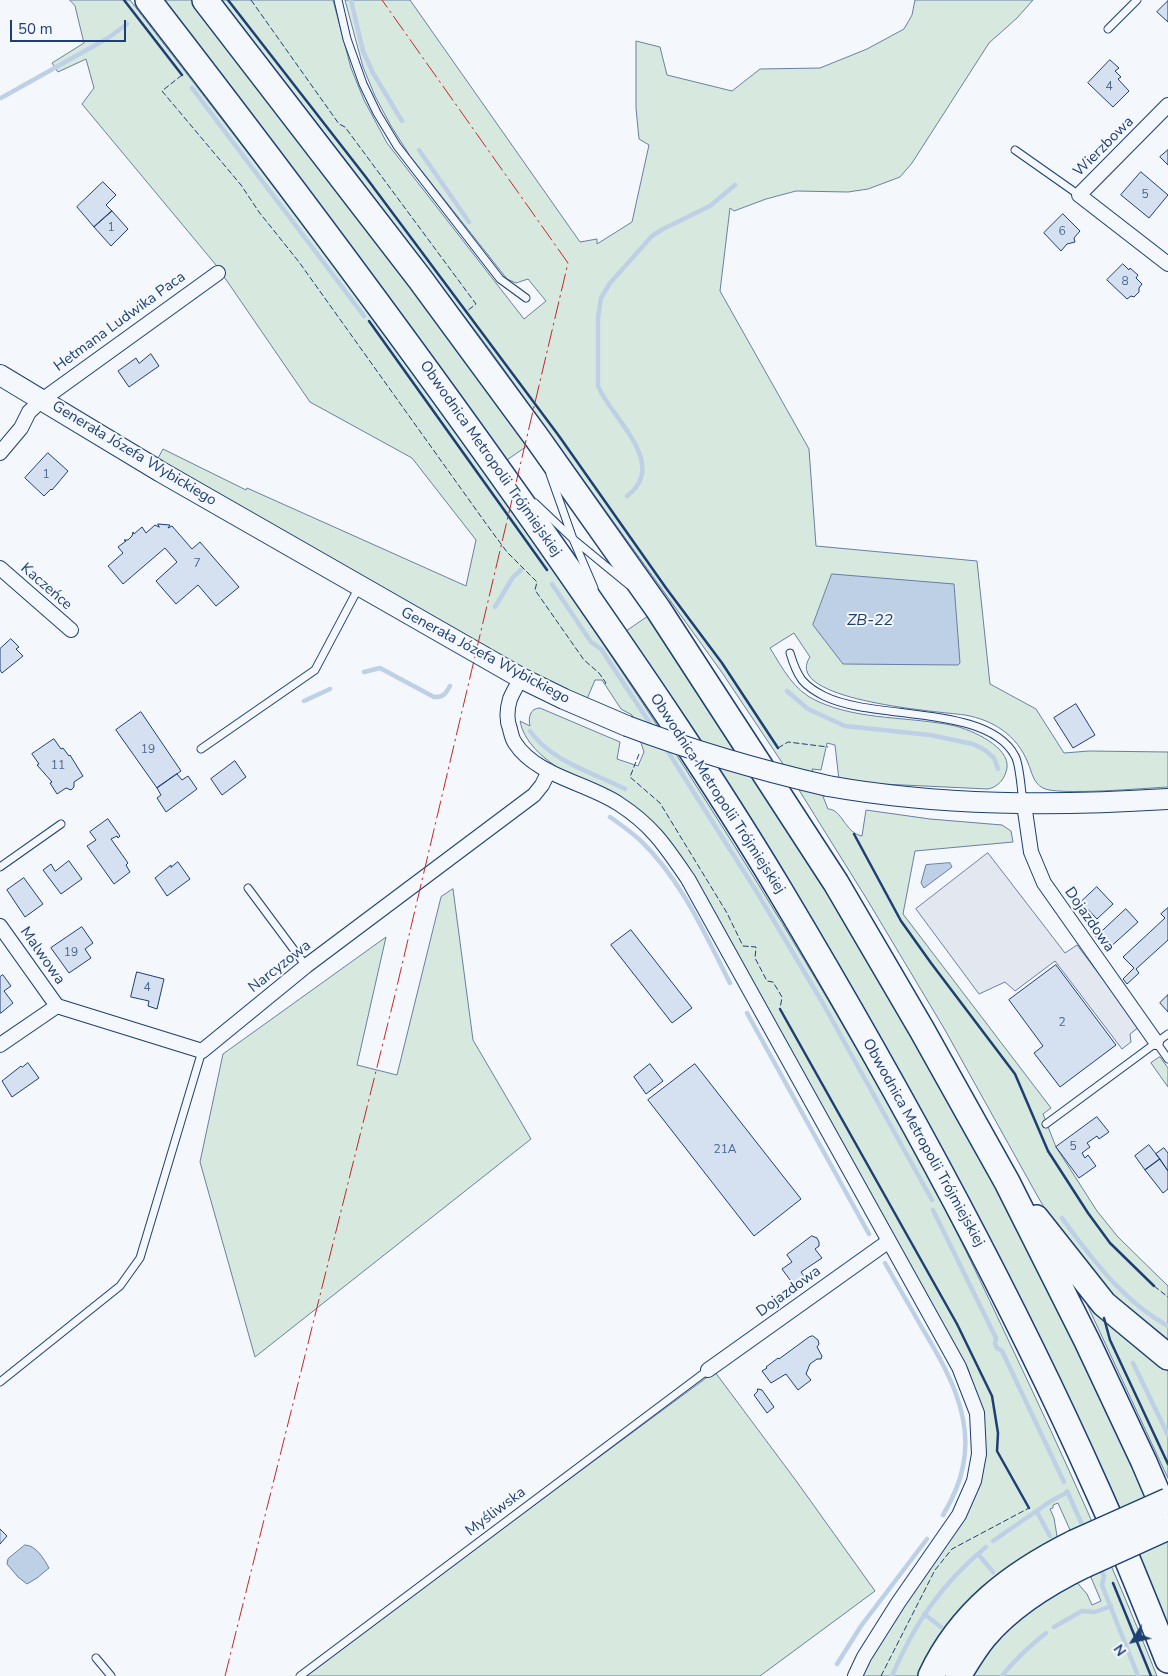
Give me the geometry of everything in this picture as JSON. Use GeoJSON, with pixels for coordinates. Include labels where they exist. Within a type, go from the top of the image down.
{"type":"FeatureCollection","features":[{"type":"Feature","properties":{"kind":"highway","name":"Obwodnica Metropolii Trójmiejskiej"},"geometry":{"type":"LineString","coordinates":[[148,0],[379,304],[497,467],[676,727],[777,885],[936,1162],[1026,1338],[1097,1488],[1168,1660]]}},
{"type":"Feature","properties":{"kind":"highway"},"geometry":{"type":"LineString","coordinates":[[205,0],[420,279],[537,438],[658,609],[836,883],[922,1030],[1007,1182],[1087,1341],[1168,1518]]}},
{"type":"Feature","properties":{"kind":"highway"},"geometry":{"type":"LineString","coordinates":[[1007,1182],[1104,1304],[1168,1357]]}},
{"type":"Feature","properties":{"kind":"highway"},"geometry":{"type":"LineString","coordinates":[[958,1676],[984,1637],[1028,1597],[1057,1578],[1079,1554],[1168,1501]]}},
{"type":"Feature","properties":{"kind":"highway"},"geometry":{"type":"LineString","coordinates":[[931,1676],[940,1655],[974,1612],[1010,1580],[1041,1560],[1079,1554],[1168,1527]]}},
{"type":"Feature","properties":{"kind":"main road","name":"Generała Józefa Wybickiego"},"geometry":{"type":"LineString","coordinates":[[0,375],[154,468],[521,678],[564,699],[676,745],[777,774],[867,793],[1024,804],[1168,799]]}},
{"type":"Feature","properties":{"kind":"street","name":"Wierzbowa"},"geometry":{"type":"LineString","coordinates":[[1168,105],[1079,195],[1168,264]]}},
{"type":"Feature","properties":{"kind":"street","name":"Hetmana Ludwika Paca"},"geometry":{"type":"LineString","coordinates":[[0,453],[20,428],[29,412],[42,400],[218,272]]}},
{"type":"Feature","properties":{"kind":"street","name":"Kaczeńce"},"geometry":{"type":"LineString","coordinates":[[0,568],[71,630]]}},
{"type":"Feature","properties":{"kind":"street"},"geometry":{"type":"LineString","coordinates":[[521,678],[510,698],[507,720],[514,742],[529,758],[549,770],[620,804],[648,826],[663,842],[688,879],[960,1367],[977,1413],[979,1454],[974,1481],[959,1515],[898,1603],[864,1656],[855,1676]]}},
{"type":"Feature","properties":{"kind":"street","name":"Narcyzowa"},"geometry":{"type":"LineString","coordinates":[[202,1051],[306,966],[534,795],[542,785],[549,770]]}},
{"type":"Feature","properties":{"kind":"street","name":"Dojazdowa"},"geometry":{"type":"LineString","coordinates":[[1024,804],[1031,852],[1044,884],[1156,1042]]}},
{"type":"Feature","properties":{"kind":"street","name":"Malwowa"},"geometry":{"type":"LineString","coordinates":[[0,926],[57,1006]]}},
{"type":"Feature","properties":{"kind":"street"},"geometry":{"type":"LineString","coordinates":[[0,1045],[57,1006],[202,1051]]}},
{"type":"Feature","properties":{"kind":"street","name":"Dojazdowa"},"geometry":{"type":"LineString","coordinates":[[708,1370],[889,1240]]}},
{"type":"Feature","properties":{"kind":"lane"},"geometry":{"type":"LineString","coordinates":[[338,0],[347,39],[363,84],[377,113],[397,146],[500,279],[526,298]]}},
{"type":"Feature","properties":{"kind":"lane"},"geometry":{"type":"LineString","coordinates":[[1108,29],[1137,0]]}},
{"type":"Feature","properties":{"kind":"lane"},"geometry":{"type":"LineString","coordinates":[[1015,150],[1079,195]]}},
{"type":"Feature","properties":{"kind":"lane"},"geometry":{"type":"LineString","coordinates":[[537,438],[573,539],[596,593]]}},
{"type":"Feature","properties":{"kind":"lane"},"geometry":{"type":"LineString","coordinates":[[497,467],[524,493]]}},
{"type":"Feature","properties":{"kind":"lane"},"geometry":{"type":"LineString","coordinates":[[531,499],[573,539],[658,609]]}},
{"type":"Feature","properties":{"kind":"lane"},"geometry":{"type":"LineString","coordinates":[[201,749],[315,670],[360,587]]}},
{"type":"Feature","properties":{"kind":"lane"},"geometry":{"type":"LineString","coordinates":[[600,602],[616,638]]}},
{"type":"Feature","properties":{"kind":"lane"},"geometry":{"type":"LineString","coordinates":[[790,653],[795,668],[803,681],[813,690],[830,699],[874,710],[959,721],[982,728],[997,736],[1016,757],[1024,804]]}},
{"type":"Feature","properties":{"kind":"lane"},"geometry":{"type":"LineString","coordinates":[[0,867],[61,824]]}},
{"type":"Feature","properties":{"kind":"lane"},"geometry":{"type":"LineString","coordinates":[[248,888],[306,966]]}},
{"type":"Feature","properties":{"kind":"lane"},"geometry":{"type":"LineString","coordinates":[[1046,1124],[1168,1034]]}},
{"type":"Feature","properties":{"kind":"lane"},"geometry":{"type":"LineString","coordinates":[[1156,1042],[1168,1058]]}},
{"type":"Feature","properties":{"kind":"lane"},"geometry":{"type":"LineString","coordinates":[[0,1382],[120,1286],[140,1258],[202,1051]]}},
{"type":"Feature","properties":{"kind":"lane","name":"Myśliwska"},"geometry":{"type":"LineString","coordinates":[[300,1676],[708,1370]]}},
{"type":"Feature","properties":{"kind":"lane"},"geometry":{"type":"LineString","coordinates":[[96,1658],[111,1676]]}},
{"type":"Feature","properties":{"kind":"shaded area"},"geometry":{"type":"Polygon","coordinates":[[[70,0],[130,0],[293,212],[504,500],[589,622],[687,771],[828,999],[942,1202],[1069,1471],[1106,1553],[1157,1676],[967,1676],[999,1633],[1073,1578],[1087,1594],[1092,1605],[1101,1601],[1090,1575],[1108,1566],[1089,1522],[1070,1530],[1058,1503],[1050,1509],[1054,1518],[1058,1542],[922,1676],[861,1676],[870,1656],[962,1517],[981,1407],[968,1369],[705,896],[678,852],[663,832],[644,814],[562,771],[547,760],[525,735],[520,721],[530,726],[530,714],[537,708],[540,708],[620,742],[617,759],[638,766],[644,752],[632,715],[621,709],[602,680],[595,680],[587,699],[547,682],[157,460],[163,449],[246,490],[247,488],[466,586],[476,540],[412,458],[310,402],[216,265],[82,104],[94,88],[86,59],[58,72],[52,63],[84,43],[75,6],[70,0]]]}},
{"type":"Feature","properties":{"kind":"shaded area"},"geometry":{"type":"Polygon","coordinates":[[[159,0],[193,0],[313,155],[530,444],[504,462],[159,0]]]}},
{"type":"Feature","properties":{"kind":"shaded area"},"geometry":{"type":"Polygon","coordinates":[[[222,0],[333,0],[351,68],[364,100],[387,143],[524,319],[546,301],[528,279],[516,283],[507,279],[410,156],[375,96],[363,67],[345,0],[410,0],[580,242],[597,239],[597,244],[632,222],[649,145],[639,139],[636,108],[636,41],[660,47],[667,75],[732,91],[760,69],[820,68],[867,49],[904,29],[912,15],[915,0],[1033,0],[1017,18],[989,43],[912,163],[900,177],[868,189],[848,192],[796,191],[766,199],[734,211],[730,208],[720,291],[809,449],[816,546],[977,561],[990,684],[1036,709],[1064,753],[1089,751],[1168,752],[1168,787],[1083,791],[1043,788],[1033,777],[1028,763],[1017,744],[1003,730],[994,725],[975,717],[899,707],[840,694],[819,684],[807,672],[810,657],[794,633],[770,648],[795,685],[817,701],[850,712],[955,726],[971,731],[989,741],[1003,753],[1007,768],[1005,776],[998,784],[988,789],[861,783],[839,780],[835,745],[827,743],[821,770],[812,769],[828,809],[837,813],[851,831],[862,836],[866,810],[930,819],[1002,825],[1011,831],[1013,842],[915,851],[903,914],[1051,1108],[1043,1114],[1056,1147],[1097,1211],[1118,1237],[1168,1286],[1168,1345],[1121,1309],[1058,1231],[945,1030],[868,901],[781,761],[723,674],[490,350],[222,0]]]}},
{"type":"Feature","properties":{"kind":"shaded area"},"geometry":{"type":"Polygon","coordinates":[[[650,615],[793,830],[1008,1202],[1168,1537],[1168,1631],[1087,1444],[624,633],[650,615]]]}},
{"type":"Feature","properties":{"kind":"shaded area"},"geometry":{"type":"Polygon","coordinates":[[[988,853],[1065,953],[1077,945],[1139,1027],[1130,1034],[1131,1042],[1122,1049],[1055,961],[1015,991],[1005,982],[979,994],[916,909],[988,853]]]}},
{"type":"Feature","properties":{"kind":"shaded area"},"geometry":{"type":"Polygon","coordinates":[[[453,889],[473,1040],[531,1139],[255,1357],[200,1162],[223,1054],[386,937],[357,1065],[397,1075],[441,897],[453,889]]]}},
{"type":"Feature","properties":{"kind":"shaded area"},"geometry":{"type":"Polygon","coordinates":[[[1160,1057],[1168,1068],[1168,1087],[1151,1063],[1160,1057]]]}},
{"type":"Feature","properties":{"kind":"shaded area"},"geometry":{"type":"Polygon","coordinates":[[[1081,1291],[1168,1363],[1168,1478],[1081,1291]]]}},
{"type":"Feature","properties":{"kind":"shaded area"},"geometry":{"type":"Polygon","coordinates":[[[715,1372],[875,1591],[760,1676],[303,1676],[715,1372]]]}},
{"type":"Feature","properties":{"kind":"water","name":"ZB-22"},"geometry":{"type":"Polygon","coordinates":[[[832,574],[954,584],[960,663],[958,665],[843,664],[813,625],[832,574]]]}},
{"type":"Feature","properties":{"kind":"water"},"geometry":{"type":"Polygon","coordinates":[[[950,863],[952,867],[924,888],[921,883],[926,865],[950,863]]]}},
{"type":"Feature","properties":{"kind":"water"},"geometry":{"type":"Polygon","coordinates":[[[25,1545],[33,1547],[49,1568],[27,1584],[7,1564],[8,1559],[25,1545]]]}},
{"type":"Feature","properties":{"kind":"building"},"geometry":{"type":"Polygon","coordinates":[[[1168,1],[1168,22],[1157,12],[1168,1]]]}},
{"type":"Feature","properties":{"kind":"building"},"geometry":{"type":"Polygon","coordinates":[[[1110,60],[1119,68],[1115,71],[1121,77],[1118,79],[1129,91],[1113,107],[1088,83],[1110,60]]]}},
{"type":"Feature","properties":{"kind":"building"},"geometry":{"type":"Polygon","coordinates":[[[1168,150],[1168,165],[1160,157],[1168,150]]]}},
{"type":"Feature","properties":{"kind":"building"},"geometry":{"type":"Polygon","coordinates":[[[1141,172],[1168,195],[1149,218],[1121,195],[1141,172]]]}},
{"type":"Feature","properties":{"kind":"building"},"geometry":{"type":"Polygon","coordinates":[[[103,182],[116,195],[106,205],[112,211],[94,227],[77,207],[103,182]]]}},
{"type":"Feature","properties":{"kind":"building"},"geometry":{"type":"Polygon","coordinates":[[[112,211],[128,229],[111,246],[94,227],[112,211]]]}},
{"type":"Feature","properties":{"kind":"building"},"geometry":{"type":"Polygon","coordinates":[[[1063,214],[1080,231],[1074,238],[1075,242],[1067,244],[1061,251],[1044,233],[1063,214]]]}},
{"type":"Feature","properties":{"kind":"building"},"geometry":{"type":"Polygon","coordinates":[[[1123,264],[1138,275],[1136,278],[1142,284],[1139,292],[1134,297],[1131,296],[1127,299],[1107,280],[1123,264]]]}},
{"type":"Feature","properties":{"kind":"building"},"geometry":{"type":"Polygon","coordinates":[[[151,354],[159,366],[129,387],[118,371],[136,358],[139,363],[151,354]]]}},
{"type":"Feature","properties":{"kind":"building"},"geometry":{"type":"Polygon","coordinates":[[[48,453],[68,471],[52,490],[44,496],[25,478],[48,453]]]}},
{"type":"Feature","properties":{"kind":"building"},"geometry":{"type":"Polygon","coordinates":[[[158,524],[170,525],[168,528],[172,526],[192,549],[200,542],[239,587],[216,606],[198,585],[176,604],[156,581],[177,562],[165,548],[123,584],[108,566],[123,553],[118,547],[126,541],[124,540],[128,540],[132,536],[133,532],[134,534],[142,527],[146,533],[155,525],[159,527],[158,524]]]}},
{"type":"Feature","properties":{"kind":"building"},"geometry":{"type":"Polygon","coordinates":[[[11,639],[19,647],[16,649],[23,656],[2,673],[0,670],[0,649],[11,639]]]}},
{"type":"Feature","properties":{"kind":"building"},"geometry":{"type":"Polygon","coordinates":[[[1076,704],[1095,735],[1073,748],[1054,718],[1076,704]]]}},
{"type":"Feature","properties":{"kind":"building"},"geometry":{"type":"Polygon","coordinates":[[[141,712],[181,771],[157,788],[116,730],[141,712]]]}},
{"type":"Feature","properties":{"kind":"building"},"geometry":{"type":"Polygon","coordinates":[[[54,739],[61,749],[63,748],[70,755],[83,776],[74,782],[74,787],[71,790],[66,788],[57,794],[50,783],[52,782],[37,765],[39,764],[32,754],[54,739]]]}},
{"type":"Feature","properties":{"kind":"building"},"geometry":{"type":"Polygon","coordinates":[[[235,761],[246,777],[222,795],[211,779],[235,761]]]}},
{"type":"Feature","properties":{"kind":"building"},"geometry":{"type":"Polygon","coordinates":[[[177,774],[182,780],[188,776],[197,789],[166,812],[157,798],[161,795],[157,788],[177,774]]]}},
{"type":"Feature","properties":{"kind":"building"},"geometry":{"type":"Polygon","coordinates":[[[108,819],[120,836],[111,839],[128,863],[126,865],[130,872],[114,884],[87,846],[96,840],[90,832],[108,819]]]}},
{"type":"Feature","properties":{"kind":"building"},"geometry":{"type":"Polygon","coordinates":[[[69,861],[82,879],[61,894],[43,870],[51,864],[55,871],[69,861]]]}},
{"type":"Feature","properties":{"kind":"building"},"geometry":{"type":"Polygon","coordinates":[[[178,862],[190,879],[167,896],[155,878],[171,865],[171,867],[178,862]]]}},
{"type":"Feature","properties":{"kind":"building"},"geometry":{"type":"Polygon","coordinates":[[[24,878],[43,904],[25,917],[7,890],[24,878]]]}},
{"type":"Feature","properties":{"kind":"building"},"geometry":{"type":"Polygon","coordinates":[[[1097,887],[1113,904],[1097,919],[1081,902],[1097,887]]]}},
{"type":"Feature","properties":{"kind":"building"},"geometry":{"type":"Polygon","coordinates":[[[1168,908],[1168,940],[1136,969],[1139,973],[1127,984],[1123,979],[1134,968],[1123,957],[1165,918],[1161,914],[1168,908]]]}},
{"type":"Feature","properties":{"kind":"building"},"geometry":{"type":"Polygon","coordinates":[[[1126,909],[1138,922],[1107,950],[1096,937],[1126,909]]]}},
{"type":"Feature","properties":{"kind":"building"},"geometry":{"type":"Polygon","coordinates":[[[82,927],[93,943],[85,949],[91,958],[69,973],[51,948],[82,927]]]}},
{"type":"Feature","properties":{"kind":"building"},"geometry":{"type":"Polygon","coordinates":[[[631,930],[692,1008],[672,1023],[611,945],[631,930]]]}},
{"type":"Feature","properties":{"kind":"building"},"geometry":{"type":"Polygon","coordinates":[[[1056,965],[1116,1045],[1060,1087],[1034,1053],[1043,1046],[1009,1000],[1056,965]]]}},
{"type":"Feature","properties":{"kind":"building"},"geometry":{"type":"Polygon","coordinates":[[[137,972],[164,979],[157,1009],[148,1006],[149,1001],[131,997],[137,972]]]}},
{"type":"Feature","properties":{"kind":"building"},"geometry":{"type":"Polygon","coordinates":[[[3,975],[11,986],[4,991],[13,1003],[0,1013],[0,977],[3,975]]]}},
{"type":"Feature","properties":{"kind":"building"},"geometry":{"type":"Polygon","coordinates":[[[1168,995],[1168,1012],[1160,1003],[1168,995]]]}},
{"type":"Feature","properties":{"kind":"building"},"geometry":{"type":"Polygon","coordinates":[[[28,1063],[39,1078],[12,1097],[2,1081],[21,1066],[28,1063]]]}},
{"type":"Feature","properties":{"kind":"building"},"geometry":{"type":"Polygon","coordinates":[[[650,1064],[663,1081],[646,1094],[634,1077],[650,1064]]]}},
{"type":"Feature","properties":{"kind":"building"},"geometry":{"type":"Polygon","coordinates":[[[695,1064],[801,1199],[754,1236],[648,1100],[695,1064]]]}},
{"type":"Feature","properties":{"kind":"building"},"geometry":{"type":"Polygon","coordinates":[[[1097,1117],[1109,1132],[1099,1139],[1097,1136],[1087,1143],[1090,1147],[1082,1153],[1085,1158],[1088,1155],[1096,1166],[1079,1178],[1056,1147],[1097,1117]]]}},
{"type":"Feature","properties":{"kind":"building"},"geometry":{"type":"Polygon","coordinates":[[[1149,1145],[1160,1159],[1145,1170],[1135,1156],[1149,1145]]]}},
{"type":"Feature","properties":{"kind":"building"},"geometry":{"type":"Polygon","coordinates":[[[1164,1148],[1168,1153],[1168,1171],[1156,1154],[1164,1148]]]}},
{"type":"Feature","properties":{"kind":"building"},"geometry":{"type":"Polygon","coordinates":[[[1160,1159],[1168,1171],[1168,1189],[1163,1193],[1145,1170],[1160,1159]]]}},
{"type":"Feature","properties":{"kind":"building"},"geometry":{"type":"Polygon","coordinates":[[[812,1236],[817,1238],[819,1242],[819,1246],[815,1249],[822,1258],[801,1272],[804,1276],[793,1284],[782,1269],[792,1262],[787,1255],[812,1236]]]}},
{"type":"Feature","properties":{"kind":"building"},"geometry":{"type":"Polygon","coordinates":[[[813,1336],[818,1340],[819,1344],[817,1347],[822,1356],[821,1359],[817,1359],[810,1364],[806,1374],[811,1380],[798,1390],[786,1374],[771,1383],[762,1371],[778,1358],[813,1336]]]}},
{"type":"Feature","properties":{"kind":"building"},"geometry":{"type":"Polygon","coordinates":[[[758,1389],[762,1390],[774,1407],[767,1413],[754,1395],[758,1389]]]}},
{"type":"Feature","properties":{"kind":"building"},"geometry":{"type":"Polygon","coordinates":[[[0,1529],[7,1536],[0,1544],[0,1529]]]}},
{"type":"Feature","properties":{"kind":"waterway"},"geometry":{"type":"LineString","coordinates":[[351,0],[363,51],[373,73],[402,121]]}},
{"type":"Feature","properties":{"kind":"waterway"},"geometry":{"type":"LineString","coordinates":[[1,98],[108,38],[127,24]]}},
{"type":"Feature","properties":{"kind":"waterway"},"geometry":{"type":"LineString","coordinates":[[192,88],[364,316]]}},
{"type":"Feature","properties":{"kind":"waterway"},"geometry":{"type":"LineString","coordinates":[[419,150],[469,222]]}},
{"type":"Feature","properties":{"kind":"waterway"},"geometry":{"type":"LineString","coordinates":[[627,496],[639,483],[642,470],[640,456],[634,441],[598,386],[598,318],[601,298],[610,283],[652,236],[710,206],[735,185]]}},
{"type":"Feature","properties":{"kind":"waterway"},"geometry":{"type":"LineString","coordinates":[[495,607],[513,577],[521,570]]}},
{"type":"Feature","properties":{"kind":"waterway"},"geometry":{"type":"LineString","coordinates":[[552,584],[591,642],[601,649],[653,728]]}},
{"type":"Feature","properties":{"kind":"waterway"},"geometry":{"type":"LineString","coordinates":[[364,672],[380,668],[434,697],[440,697],[450,686]]}},
{"type":"Feature","properties":{"kind":"waterway"},"geometry":{"type":"LineString","coordinates":[[304,701],[330,689]]}},
{"type":"Feature","properties":{"kind":"waterway"},"geometry":{"type":"LineString","coordinates":[[787,691],[808,709],[845,726],[930,735],[973,744],[985,750],[994,758],[998,769]]}},
{"type":"Feature","properties":{"kind":"waterway"},"geometry":{"type":"LineString","coordinates":[[530,731],[549,751],[573,765],[625,789]]}},
{"type":"Feature","properties":{"kind":"waterway"},"geometry":{"type":"LineString","coordinates":[[665,747],[755,889],[821,1000],[932,1200]]}},
{"type":"Feature","properties":{"kind":"waterway"},"geometry":{"type":"LineString","coordinates":[[610,817],[640,840],[668,872],[691,908],[730,983]]}},
{"type":"Feature","properties":{"kind":"waterway"},"geometry":{"type":"LineString","coordinates":[[747,1013],[869,1234]]}},
{"type":"Feature","properties":{"kind":"waterway"},"geometry":{"type":"LineString","coordinates":[[933,1210],[996,1338],[995,1344],[1002,1351],[1064,1482]]}},
{"type":"Feature","properties":{"kind":"waterway"},"geometry":{"type":"LineString","coordinates":[[1062,1218],[1109,1278],[1137,1305],[1168,1326]]}},
{"type":"Feature","properties":{"kind":"waterway"},"geometry":{"type":"LineString","coordinates":[[885,1263],[940,1358],[956,1393],[961,1410],[965,1429],[963,1466],[960,1479],[943,1515]]}},
{"type":"Feature","properties":{"kind":"waterway"},"geometry":{"type":"LineString","coordinates":[[1133,1363],[1168,1435]]}},
{"type":"Feature","properties":{"kind":"waterway"},"geometry":{"type":"LineString","coordinates":[[1067,1491],[1085,1531]]}},
{"type":"Feature","properties":{"kind":"waterway"},"geometry":{"type":"LineString","coordinates":[[993,1541],[1051,1501],[1068,1492]]}},
{"type":"Feature","properties":{"kind":"waterway"},"geometry":{"type":"LineString","coordinates":[[1037,1512],[1050,1536]]}},
{"type":"Feature","properties":{"kind":"waterway"},"geometry":{"type":"LineString","coordinates":[[837,1664],[861,1626],[927,1539]]}},
{"type":"Feature","properties":{"kind":"waterway"},"geometry":{"type":"LineString","coordinates":[[892,1676],[910,1639],[931,1606],[956,1575],[986,1547]]}},
{"type":"Feature","properties":{"kind":"waterway"},"geometry":{"type":"LineString","coordinates":[[978,1554],[993,1572]]}},
{"type":"Feature","properties":{"kind":"waterway"},"geometry":{"type":"LineString","coordinates":[[1099,1566],[1104,1576],[1102,1585],[1138,1676]]}},
{"type":"Feature","properties":{"kind":"waterway"},"geometry":{"type":"LineString","coordinates":[[1054,1627],[1082,1611],[1095,1612],[1111,1606]]}},
{"type":"Feature","properties":{"kind":"waterway"},"geometry":{"type":"LineString","coordinates":[[924,1614],[941,1627]]}},
{"type":"Feature","properties":{"kind":"waterway"},"geometry":{"type":"LineString","coordinates":[[1002,1676],[1023,1653],[1046,1633]]}},
{"type":"Feature","properties":{"kind":"fence"},"geometry":{"type":"LineString","coordinates":[[251,0],[339,124],[345,127],[476,304],[467,311]]}},
{"type":"Feature","properties":{"kind":"fence"},"geometry":{"type":"LineString","coordinates":[[182,75],[162,91],[241,185],[259,212],[299,262],[507,552],[537,582],[535,590],[584,660],[599,673],[606,683],[603,685]]}},
{"type":"Feature","properties":{"kind":"fence"},"geometry":{"type":"LineString","coordinates":[[778,748],[788,742],[828,747]]}},
{"type":"Feature","properties":{"kind":"fence"},"geometry":{"type":"LineString","coordinates":[[639,754],[630,777],[660,803],[727,913],[743,946],[756,947],[755,958],[767,981],[773,982],[782,997],[780,1009]]}},
{"type":"Feature","properties":{"kind":"fence"},"geometry":{"type":"LineString","coordinates":[[1154,1286],[1168,1297]]}},
{"type":"Feature","properties":{"kind":"fence"},"geometry":{"type":"LineString","coordinates":[[881,1676],[935,1570],[952,1549],[1029,1508]]}},
{"type":"Feature","properties":{"kind":"wall"},"geometry":{"type":"LineString","coordinates":[[124,0],[182,75]]}},
{"type":"Feature","properties":{"kind":"wall"},"geometry":{"type":"LineString","coordinates":[[228,0],[365,176],[559,436],[666,588],[722,663],[778,748]]}},
{"type":"Feature","properties":{"kind":"wall"},"geometry":{"type":"LineString","coordinates":[[369,321],[547,570]]}},
{"type":"Feature","properties":{"kind":"wall"},"geometry":{"type":"LineString","coordinates":[[854,834],[901,921],[1015,1074],[1048,1151],[1088,1213],[1110,1243],[1154,1286]]}},
{"type":"Feature","properties":{"kind":"wall"},"geometry":{"type":"LineString","coordinates":[[780,1009],[957,1324],[992,1396],[998,1433],[997,1451],[1029,1508]]}},
{"type":"Feature","properties":{"kind":"wall"},"geometry":{"type":"LineString","coordinates":[[1104,1318],[1110,1340],[1168,1464]]}},
{"type":"Feature","properties":{"kind":"wall"},"geometry":{"type":"LineString","coordinates":[[1113,1583],[1151,1676]]}},
{"type":"Feature","properties":{"kind":"power"},"geometry":{"type":"LineString","coordinates":[[225,1676],[393,1003],[568,263],[382,0]]}}]}
